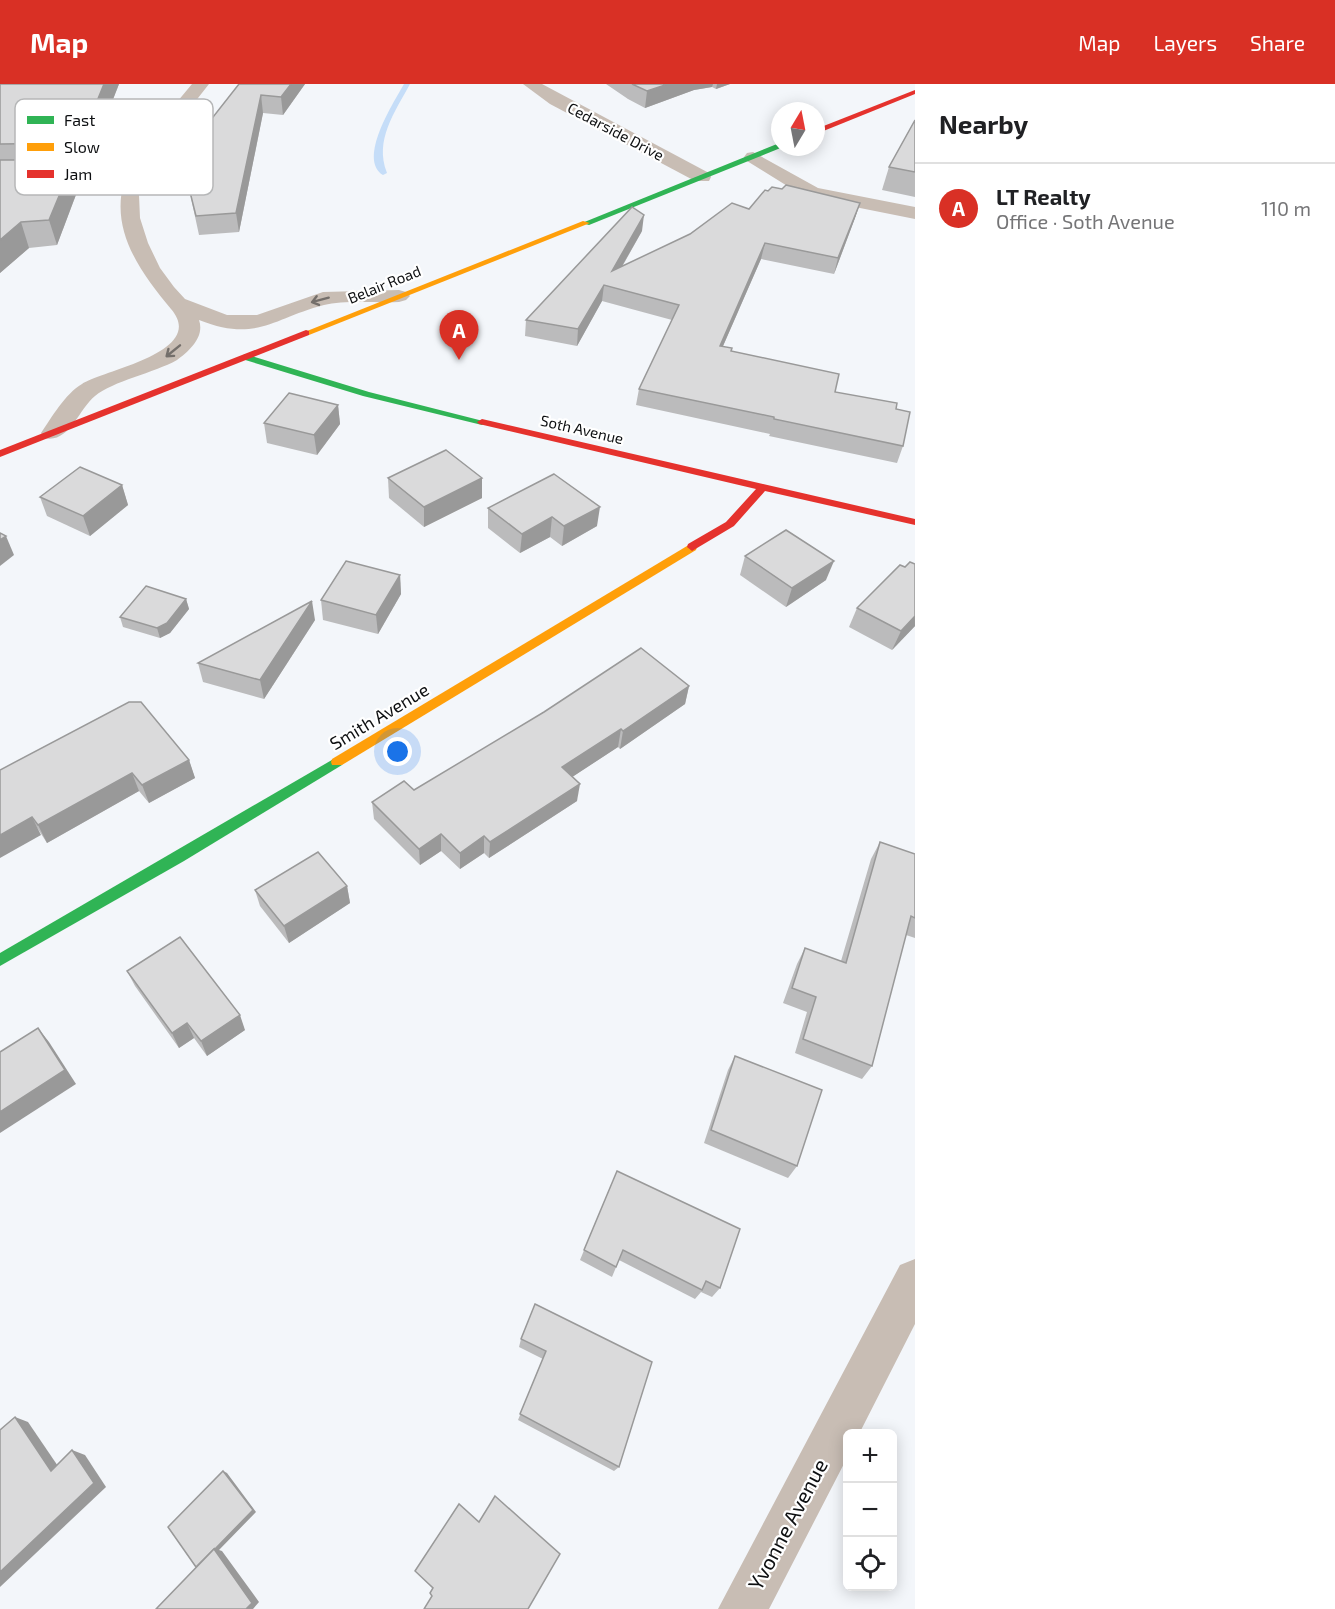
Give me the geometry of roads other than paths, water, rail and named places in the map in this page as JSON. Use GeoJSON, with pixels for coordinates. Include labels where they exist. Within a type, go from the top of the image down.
{"type":"FeatureCollection","features":[{"type":"Feature","properties":{"kind":"main road"},"geometry":{"type":"LineString","coordinates":[[825,128],[915,92]]}},
{"type":"Feature","properties":{"kind":"main road","name":"Belair Road"},"geometry":{"type":"LineString","coordinates":[[0,454],[771,150]]}},
{"type":"Feature","properties":{"kind":"main road","name":"Soth Avenue"},"geometry":{"type":"LineString","coordinates":[[245,357],[366,394],[549,439],[915,522]]}},
{"type":"Feature","properties":{"kind":"main road","name":"Smith Avenue"},"geometry":{"type":"LineString","coordinates":[[0,960],[228,828],[730,524],[764,486]]}},
{"type":"Feature","properties":{"kind":"street"},"geometry":{"type":"LineString","coordinates":[[188,99],[201,84]]}},
{"type":"Feature","properties":{"kind":"street","name":"Cedarside Drive"},"geometry":{"type":"LineString","coordinates":[[534,84],[702,177]]}},
{"type":"Feature","properties":{"kind":"street"},"geometry":{"type":"LineString","coordinates":[[753,157],[812,193],[915,213]]}},
{"type":"Feature","properties":{"kind":"street"},"geometry":{"type":"LineString","coordinates":[[52,433],[89,389],[170,355],[188,337],[190,325],[177,303],[161,285],[134,234],[129,216],[130,195]]}},
{"type":"Feature","properties":{"kind":"street"},"geometry":{"type":"LineString","coordinates":[[177,303],[224,322],[260,322],[323,298],[399,296]]}},
{"type":"Feature","properties":{"kind":"street","name":"Yvonne Avenue"},"geometry":{"type":"LineString","coordinates":[[743,1609],[915,1280]]}},
{"type":"Feature","properties":{"kind":"waterway"},"geometry":{"type":"LineString","coordinates":[[383,173],[378,151],[380,139],[389,116],[407,84]]}},
{"type":"Feature","properties":{"kind":"place","name":"LT Realty"},"geometry":{"type":"Point","coordinates":[459,360]}}]}
